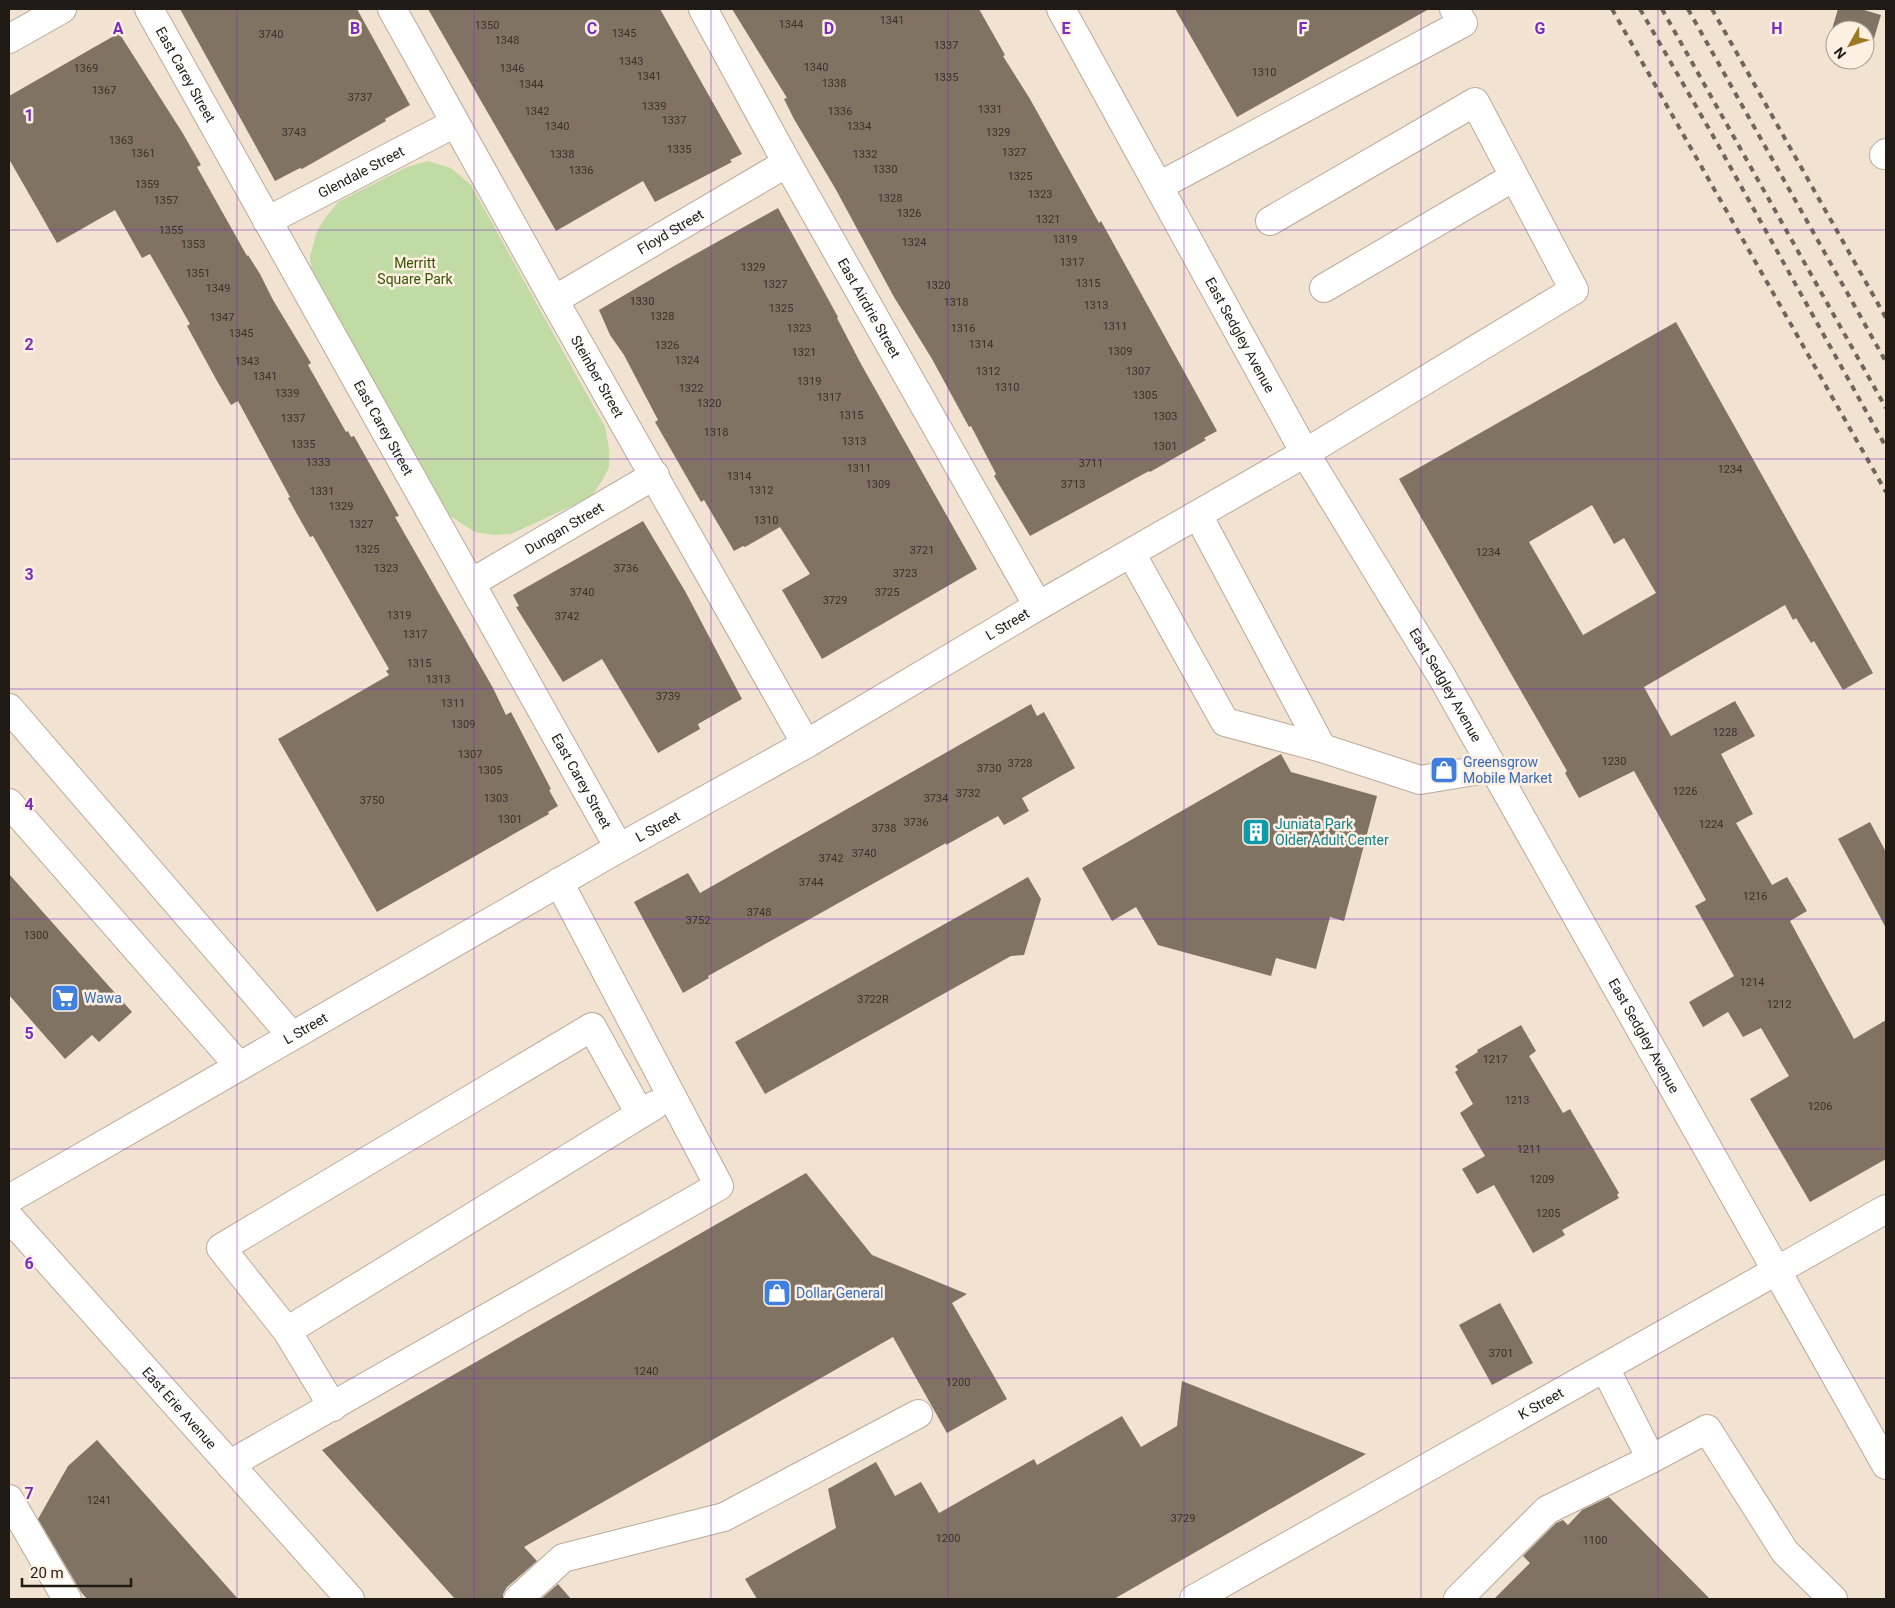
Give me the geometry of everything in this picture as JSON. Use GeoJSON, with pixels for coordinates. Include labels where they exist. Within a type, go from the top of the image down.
{"type":"FeatureCollection","features":[{"type":"Feature","properties":{"kind":"street"},"geometry":{"type":"LineString","coordinates":[[9,39],[62,9]]}},
{"type":"Feature","properties":{"kind":"street","name":"East Carey Street"},"geometry":{"type":"LineString","coordinates":[[149,9],[619,848]]}},
{"type":"Feature","properties":{"kind":"street","name":"Steinber Street"},"geometry":{"type":"LineString","coordinates":[[392,9],[554,300],[806,744]]}},
{"type":"Feature","properties":{"kind":"street","name":"East Airdrie Street"},"geometry":{"type":"LineString","coordinates":[[703,9],[788,164],[1038,606]]}},
{"type":"Feature","properties":{"kind":"street","name":"East Sedgley Avenue"},"geometry":{"type":"LineString","coordinates":[[1061,9],[1305,453],[1442,676],[1886,1465]]}},
{"type":"Feature","properties":{"kind":"street"},"geometry":{"type":"LineString","coordinates":[[1159,186],[1463,23],[1454,9]]}},
{"type":"Feature","properties":{"kind":"street"},"geometry":{"type":"LineString","coordinates":[[1270,221],[1475,102],[1514,177],[1324,288]]}},
{"type":"Feature","properties":{"kind":"street","name":"Glendale Street"},"geometry":{"type":"LineString","coordinates":[[267,221],[455,122]]}},
{"type":"Feature","properties":{"kind":"street","name":"Floyd Street"},"geometry":{"type":"LineString","coordinates":[[554,300],[788,164]]}},
{"type":"Feature","properties":{"kind":"street","name":"L Street"},"geometry":{"type":"LineString","coordinates":[[9,1198],[559,882],[806,744],[1038,606],[1305,453],[1574,290],[1514,177]]}},
{"type":"Feature","properties":{"kind":"street","name":"Dungan Street"},"geometry":{"type":"LineString","coordinates":[[472,583],[655,475]]}},
{"type":"Feature","properties":{"kind":"street"},"geometry":{"type":"LineString","coordinates":[[1198,515],[1322,748]]}},
{"type":"Feature","properties":{"kind":"street"},"geometry":{"type":"LineString","coordinates":[[1131,553],[1225,722],[1322,748],[1420,780],[1493,768]]}},
{"type":"Feature","properties":{"kind":"street"},"geometry":{"type":"LineString","coordinates":[[9,708],[292,1036]]}},
{"type":"Feature","properties":{"kind":"street"},"geometry":{"type":"LineString","coordinates":[[9,802],[239,1066]]}},
{"type":"Feature","properties":{"kind":"street"},"geometry":{"type":"LineString","coordinates":[[231,1466],[718,1186],[559,882]]}},
{"type":"Feature","properties":{"kind":"street"},"geometry":{"type":"LineString","coordinates":[[333,1407],[287,1331],[221,1248],[592,1027],[640,1114]]}},
{"type":"Feature","properties":{"kind":"street"},"geometry":{"type":"LineString","coordinates":[[287,1331],[671,1096]]}},
{"type":"Feature","properties":{"kind":"street","name":"K Street"},"geometry":{"type":"LineString","coordinates":[[1194,1599],[1886,1209]]}},
{"type":"Feature","properties":{"kind":"street","name":"East Erie Avenue"},"geometry":{"type":"LineString","coordinates":[[9,1218],[350,1599]]}},
{"type":"Feature","properties":{"kind":"street"},"geometry":{"type":"LineString","coordinates":[[1606,1368],[1651,1458]]}},
{"type":"Feature","properties":{"kind":"street"},"geometry":{"type":"LineString","coordinates":[[518,1599],[563,1558],[724,1518],[918,1414]]}},
{"type":"Feature","properties":{"kind":"street"},"geometry":{"type":"LineString","coordinates":[[1458,1599],[1547,1510],[1707,1429],[1785,1552],[1833,1599]]}},
{"type":"Feature","properties":{"kind":"street"},"geometry":{"type":"LineString","coordinates":[[9,1499],[67,1599]]}},
{"type":"Feature","properties":{"kind":"green space","name":"Merritt Square Park"},"geometry":{"type":"Polygon","coordinates":[[[428,161],[451,168],[471,185],[605,427],[609,448],[609,467],[592,495],[511,534],[494,535],[475,532],[450,516],[312,275],[310,257],[316,234],[323,221],[338,202],[407,167],[428,161]]]}},
{"type":"Feature","properties":{"kind":"building"},"geometry":{"type":"Polygon","coordinates":[[[180,9],[357,9],[410,105],[385,119],[386,121],[302,169],[300,168],[275,181],[180,9]]]}},
{"type":"Feature","properties":{"kind":"building"},"geometry":{"type":"Polygon","coordinates":[[[428,9],[660,9],[742,154],[730,160],[732,162],[655,202],[643,181],[556,231],[428,9]]]}},
{"type":"Feature","properties":{"kind":"building"},"geometry":{"type":"Polygon","coordinates":[[[732,9],[979,9],[1005,55],[1003,56],[1030,99],[1099,223],[1101,221],[1217,431],[1204,438],[1206,440],[1150,472],[1030,536],[994,476],[996,474],[971,426],[969,427],[932,359],[894,297],[835,188],[794,119],[784,99],[787,98],[732,9]]]}},
{"type":"Feature","properties":{"kind":"building"},"geometry":{"type":"Polygon","coordinates":[[[1175,9],[1429,9],[1237,117],[1175,9]]]}},
{"type":"Feature","properties":{"kind":"building"},"geometry":{"type":"Polygon","coordinates":[[[1838,9],[1861,9],[1881,15],[1875,35],[1875,20],[1835,20],[1838,9]]]}},
{"type":"Feature","properties":{"kind":"building"},"geometry":{"type":"Polygon","coordinates":[[[119,33],[201,165],[197,167],[247,256],[260,274],[273,300],[311,363],[308,365],[346,432],[348,431],[351,437],[354,436],[399,516],[395,517],[493,688],[506,715],[511,712],[558,806],[548,812],[549,814],[377,912],[278,739],[389,675],[386,671],[389,669],[313,536],[310,537],[298,516],[288,498],[290,497],[238,401],[231,405],[217,381],[187,326],[190,324],[150,254],[142,258],[115,210],[57,243],[9,159],[9,96],[119,33]]]}},
{"type":"Feature","properties":{"kind":"building"},"geometry":{"type":"Polygon","coordinates":[[[778,208],[838,317],[861,364],[977,569],[822,659],[782,590],[810,574],[780,527],[745,547],[743,546],[734,551],[704,500],[701,502],[655,422],[658,420],[624,355],[610,335],[599,310],[778,208]]]}},
{"type":"Feature","properties":{"kind":"building"},"geometry":{"type":"Polygon","coordinates":[[[1676,322],[1873,673],[1843,690],[1814,641],[1811,643],[1796,618],[1793,620],[1785,605],[1644,687],[1671,736],[1735,701],[1755,736],[1721,754],[1753,814],[1736,823],[1772,885],[1787,877],[1807,911],[1790,921],[1854,1039],[1886,1020],[1886,1159],[1810,1202],[1750,1099],[1789,1076],[1761,1028],[1743,1037],[1728,1012],[1703,1027],[1689,1002],[1734,976],[1695,906],[1706,900],[1634,771],[1579,798],[1565,773],[1567,771],[1399,479],[1676,322]],[[1592,505],[1529,542],[1583,635],[1656,593],[1624,538],[1614,544],[1592,505]]]}},
{"type":"Feature","properties":{"kind":"building"},"geometry":{"type":"Polygon","coordinates":[[[643,521],[685,591],[742,699],[698,724],[700,729],[658,753],[602,659],[563,682],[516,607],[519,606],[513,595],[643,521]]]}},
{"type":"Feature","properties":{"kind":"building"},"geometry":{"type":"Polygon","coordinates":[[[1031,704],[1037,716],[1044,712],[1075,768],[1022,798],[1029,811],[1004,825],[998,816],[946,845],[946,843],[708,976],[709,978],[683,993],[634,902],[688,873],[700,893],[1031,704]]]}},
{"type":"Feature","properties":{"kind":"building","name":"Juniata Park Older Adult Center"},"geometry":{"type":"Polygon","coordinates":[[[1281,754],[1291,772],[1377,796],[1344,921],[1330,917],[1316,969],[1276,958],[1271,976],[1158,945],[1136,907],[1112,921],[1082,868],[1281,754]]]}},
{"type":"Feature","properties":{"kind":"building"},"geometry":{"type":"Polygon","coordinates":[[[1870,822],[1886,852],[1886,928],[1838,839],[1870,822]]]}},
{"type":"Feature","properties":{"kind":"building"},"geometry":{"type":"Polygon","coordinates":[[[9,874],[132,1012],[99,1042],[92,1035],[65,1059],[9,995],[9,874]]]}},
{"type":"Feature","properties":{"kind":"building"},"geometry":{"type":"Polygon","coordinates":[[[1028,877],[1041,899],[1024,955],[1011,956],[765,1094],[735,1042],[1028,877]]]}},
{"type":"Feature","properties":{"kind":"building"},"geometry":{"type":"Polygon","coordinates":[[[1521,1025],[1536,1051],[1529,1056],[1563,1113],[1570,1109],[1619,1193],[1617,1195],[1619,1198],[1562,1230],[1565,1235],[1533,1253],[1494,1185],[1477,1194],[1462,1169],[1485,1156],[1460,1113],[1473,1104],[1455,1072],[1458,1070],[1455,1066],[1478,1052],[1477,1050],[1521,1025]]]}},
{"type":"Feature","properties":{"kind":"building"},"geometry":{"type":"Polygon","coordinates":[[[806,1173],[872,1255],[967,1294],[952,1303],[1007,1399],[947,1433],[893,1337],[524,1547],[537,1561],[507,1587],[503,1594],[503,1599],[455,1599],[322,1450],[806,1173]]]}},
{"type":"Feature","properties":{"kind":"building"},"geometry":{"type":"Polygon","coordinates":[[[1500,1303],[1533,1363],[1492,1385],[1459,1325],[1500,1303]]]}},
{"type":"Feature","properties":{"kind":"building"},"geometry":{"type":"Polygon","coordinates":[[[1182,1381],[1366,1454],[1114,1599],[757,1599],[745,1579],[836,1528],[828,1489],[876,1462],[895,1496],[921,1482],[939,1513],[1034,1459],[1037,1465],[1122,1416],[1141,1447],[1177,1426],[1182,1381]]]}},
{"type":"Feature","properties":{"kind":"building"},"geometry":{"type":"Polygon","coordinates":[[[97,1440],[238,1599],[87,1599],[38,1519],[68,1466],[97,1440]]]}},
{"type":"Feature","properties":{"kind":"building"},"geometry":{"type":"Polygon","coordinates":[[[1609,1497],[1710,1599],[1494,1599],[1530,1563],[1523,1556],[1556,1523],[1563,1520],[1568,1525],[1582,1510],[1609,1497]]]}},
{"type":"Feature","properties":{"kind":"building"},"geometry":{"type":"Polygon","coordinates":[[[558,1584],[571,1599],[541,1599],[558,1584]]]}},
{"type":"Feature","properties":{"kind":"railway"},"geometry":{"type":"LineString","coordinates":[[1612,9],[1886,492]]}},
{"type":"Feature","properties":{"kind":"railway"},"geometry":{"type":"LineString","coordinates":[[1640,9],[1712,134],[1886,447]]}},
{"type":"Feature","properties":{"kind":"railway"},"geometry":{"type":"LineString","coordinates":[[1662,9],[1886,408]]}},
{"type":"Feature","properties":{"kind":"railway"},"geometry":{"type":"LineString","coordinates":[[1688,9],[1886,362]]}},
{"type":"Feature","properties":{"kind":"railway"},"geometry":{"type":"LineString","coordinates":[[1712,9],[1886,318]]}},
{"type":"Feature","properties":{"kind":"place","name":"Greensgrow Mobile Market"},"geometry":{"type":"Point","coordinates":[1444,770]}},
{"type":"Feature","properties":{"kind":"place","name":"Juniata Park Older Adult Center"},"geometry":{"type":"Point","coordinates":[1256,832]}},
{"type":"Feature","properties":{"kind":"place","name":"Wawa"},"geometry":{"type":"Point","coordinates":[65,998]}},
{"type":"Feature","properties":{"kind":"place","name":"Dollar General"},"geometry":{"type":"Point","coordinates":[777,1293]}}]}
